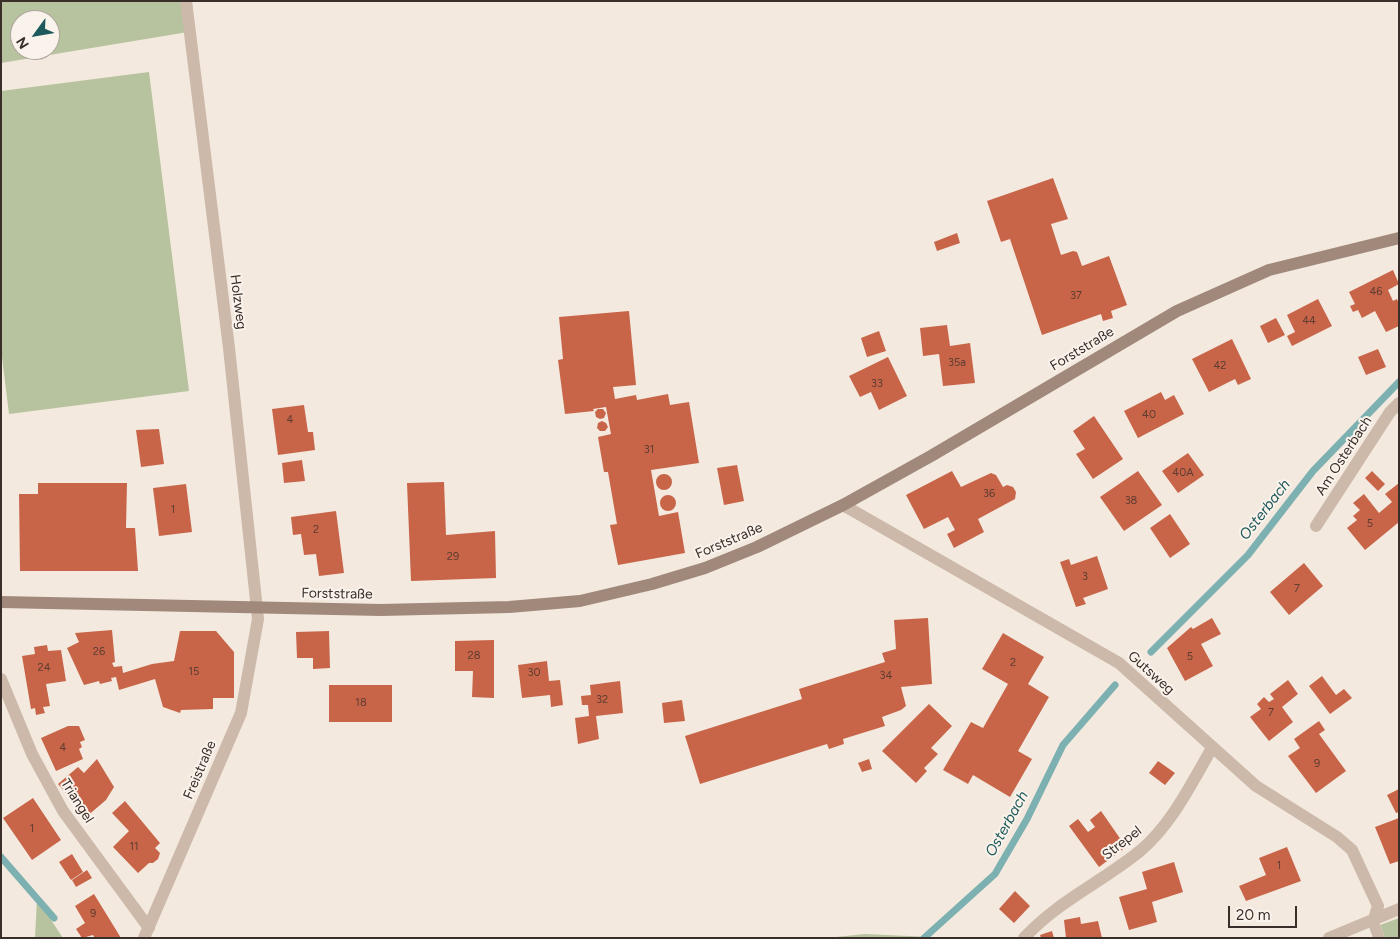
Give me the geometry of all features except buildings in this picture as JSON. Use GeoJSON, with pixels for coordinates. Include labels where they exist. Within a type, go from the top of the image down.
{"type":"FeatureCollection","features":[{"type":"Feature","properties":{"kind":"street","name":"Holzweg"},"geometry":{"type":"LineString","coordinates":[[186,1],[229,348],[257,608]]}},
{"type":"Feature","properties":{"kind":"street","name":"Forststraße"},"geometry":{"type":"LineString","coordinates":[[1,602],[381,610],[509,607],[580,601],[652,584],[705,568],[757,547],[843,505],[931,456],[1177,311],[1269,270],[1399,238]]}},
{"type":"Feature","properties":{"kind":"street","name":"Am Osterbach"},"geometry":{"type":"LineString","coordinates":[[1316,526],[1390,412],[1399,403]]}},
{"type":"Feature","properties":{"kind":"street","name":"Gutsweg"},"geometry":{"type":"LineString","coordinates":[[843,505],[1118,662],[1256,786],[1337,837],[1352,850],[1378,906],[1373,922]]}},
{"type":"Feature","properties":{"kind":"street","name":"Freistraße"},"geometry":{"type":"LineString","coordinates":[[146,933],[241,713],[255,644],[258,619],[257,608]]}},
{"type":"Feature","properties":{"kind":"street","name":"Triangel"},"geometry":{"type":"LineString","coordinates":[[1,679],[32,754],[63,811],[146,933]]}},
{"type":"Feature","properties":{"kind":"street","name":"Strepel"},"geometry":{"type":"LineString","coordinates":[[1024,938],[1064,901],[1122,864],[1155,837],[1180,804],[1212,748]]}},
{"type":"Feature","properties":{"kind":"street"},"geometry":{"type":"LineString","coordinates":[[1329,938],[1399,910]]}},
{"type":"Feature","properties":{"kind":"lane"},"geometry":{"type":"LineString","coordinates":[[1373,922],[1379,938]]}},
{"type":"Feature","properties":{"kind":"green space"},"geometry":{"type":"Polygon","coordinates":[[[1,1],[192,1],[194,31],[60,53],[60,10],[10,10],[10,60],[19,60],[1,63],[1,1]]]}},
{"type":"Feature","properties":{"kind":"green space"},"geometry":{"type":"Polygon","coordinates":[[[149,72],[189,391],[9,414],[1,349],[1,91],[149,72]]]}},
{"type":"Feature","properties":{"kind":"green space"},"geometry":{"type":"Polygon","coordinates":[[[37,899],[63,938],[35,938],[37,899]]]}},
{"type":"Feature","properties":{"kind":"green space"},"geometry":{"type":"Polygon","coordinates":[[[1399,918],[1399,938],[1385,938],[1380,925],[1399,918]]]}},
{"type":"Feature","properties":{"kind":"green space"},"geometry":{"type":"Polygon","coordinates":[[[865,934],[930,937],[826,938],[865,934]]]}},
{"type":"Feature","properties":{"kind":"waterway","name":"Osterbach"},"geometry":{"type":"LineString","coordinates":[[1151,652],[1248,555],[1313,471],[1399,382]]}},
{"type":"Feature","properties":{"kind":"waterway","name":"Osterbach"},"geometry":{"type":"LineString","coordinates":[[924,938],[995,874],[1027,819],[1063,745],[1115,685]]}},
{"type":"Feature","properties":{"kind":"waterway","name":"Osterbach"},"geometry":{"type":"LineString","coordinates":[[1,857],[54,918]]}}]}
